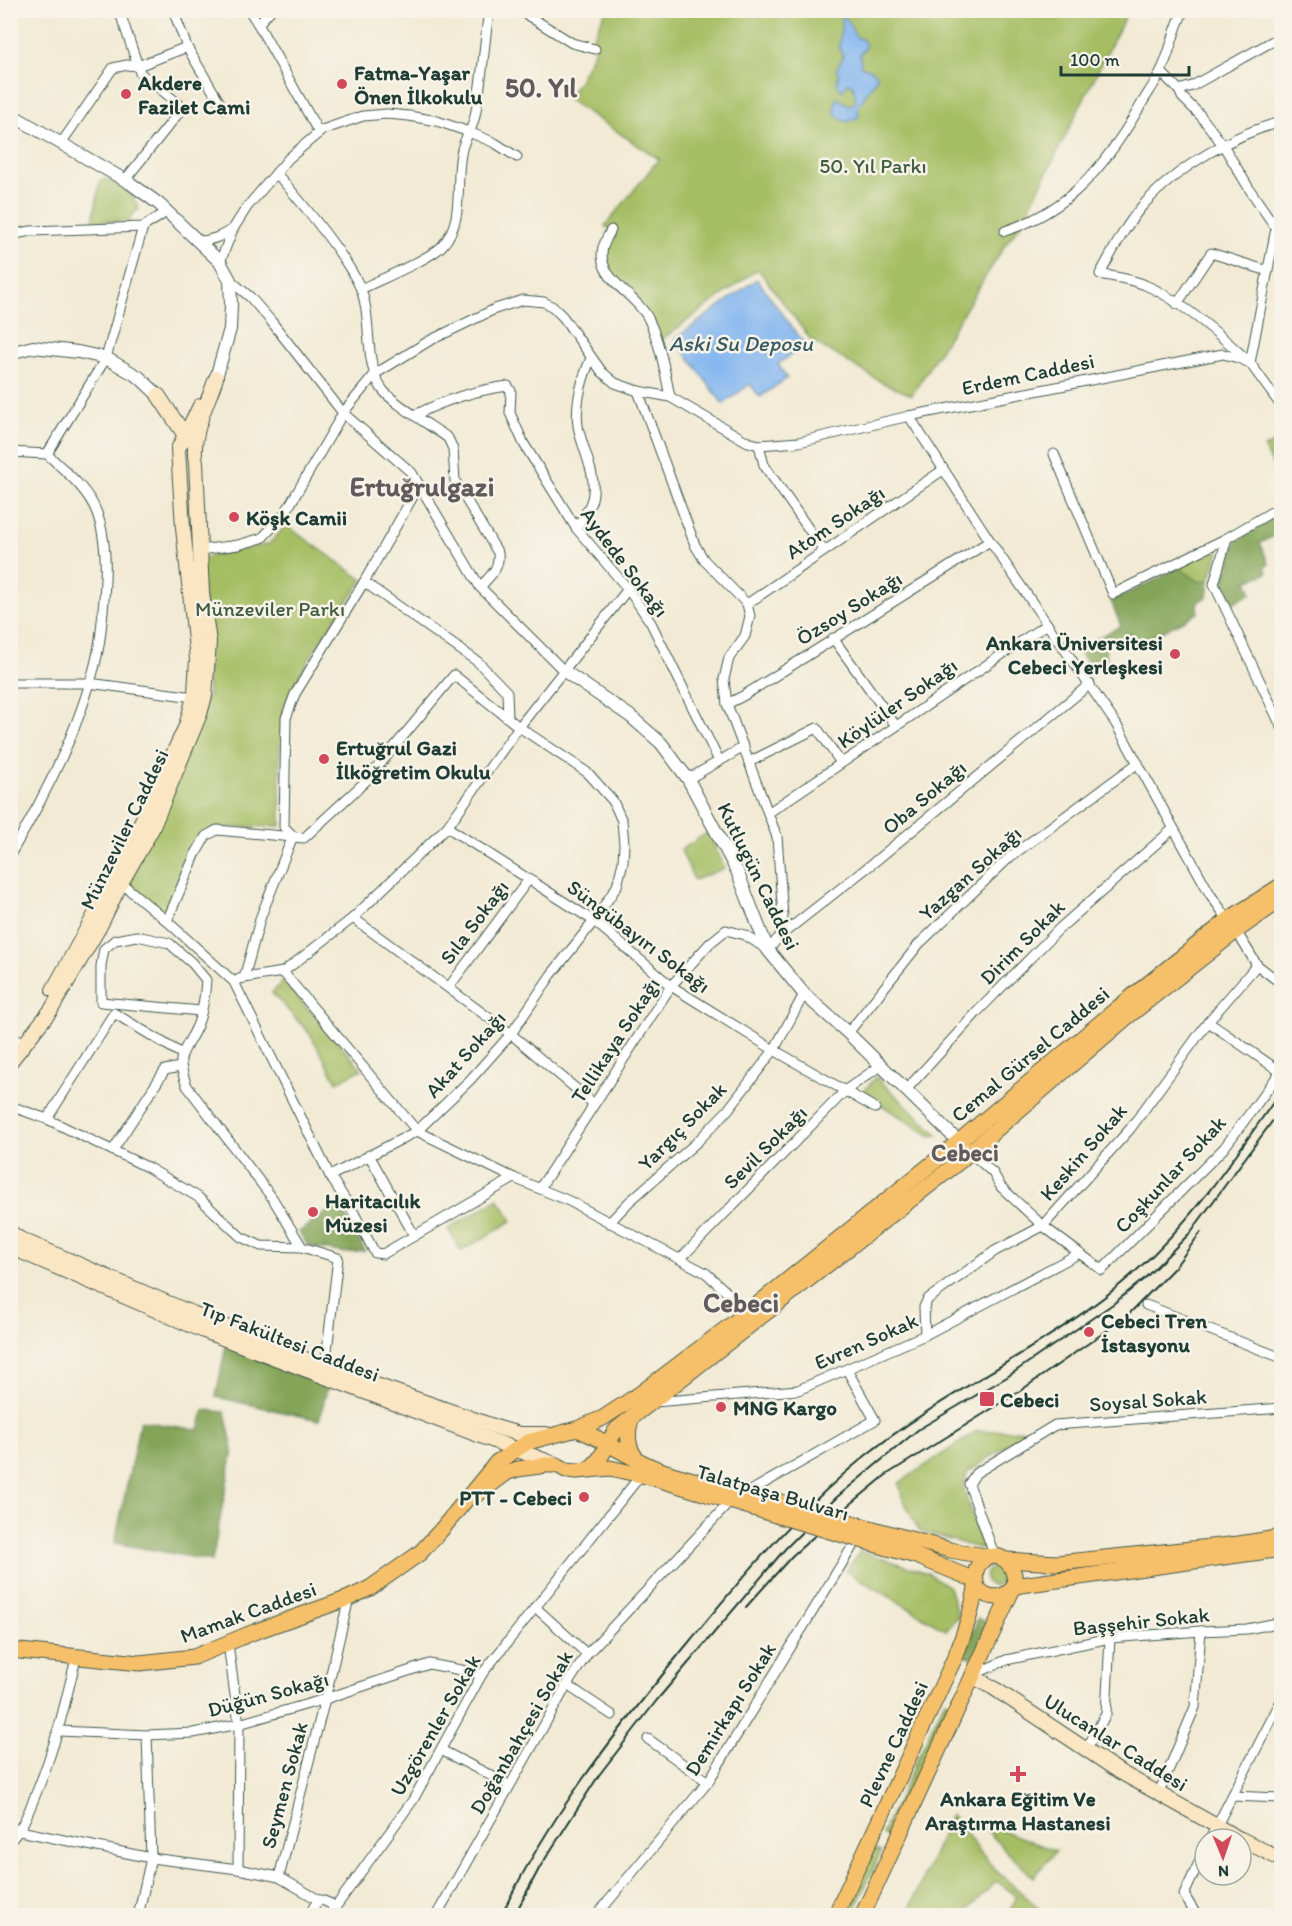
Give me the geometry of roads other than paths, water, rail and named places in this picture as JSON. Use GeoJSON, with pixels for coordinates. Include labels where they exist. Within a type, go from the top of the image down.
{"type":"FeatureCollection","features":[{"type":"Feature","properties":{"kind":"main road","name":"Münzeviler Caddesi"},"geometry":{"type":"LineString","coordinates":[[12,1040],[46,1003],[115,878],[186,726],[194,697],[197,660],[183,528],[178,449],[216,378]]}},
{"type":"Feature","properties":{"kind":"main road","name":"Münzeviler Caddesi"},"geometry":{"type":"LineString","coordinates":[[10,1062],[51,1010],[100,926],[160,811],[200,714],[205,696],[209,642],[202,593],[194,453],[199,429],[216,378]]}},
{"type":"Feature","properties":{"kind":"main road"},"geometry":{"type":"LineString","coordinates":[[158,395],[185,434],[194,453]]}},
{"type":"Feature","properties":{"kind":"main road"},"geometry":{"type":"LineString","coordinates":[[158,395],[178,449],[194,453]]}},
{"type":"Feature","properties":{"kind":"main road"},"geometry":{"type":"LineString","coordinates":[[173,416],[185,420],[193,419]]}},
{"type":"Feature","properties":{"kind":"main road","name":"Cemal Gürsel Caddesi"},"geometry":{"type":"LineString","coordinates":[[606,1443],[617,1429],[632,1417],[970,1152],[1281,885]]}},
{"type":"Feature","properties":{"kind":"main road","name":"Cemal Gürsel Caddesi"},"geometry":{"type":"LineString","coordinates":[[577,1429],[603,1418],[625,1403],[748,1312],[1119,1007],[1232,925],[1281,899]]}},
{"type":"Feature","properties":{"kind":"main road","name":"Tıp Fakültesi Caddesi"},"geometry":{"type":"LineString","coordinates":[[10,1232],[20,1239],[325,1367],[502,1430],[519,1434],[558,1434]]}},
{"type":"Feature","properties":{"kind":"main road","name":"Tıp Fakültesi Caddesi"},"geometry":{"type":"LineString","coordinates":[[10,1247],[204,1331],[557,1465]]}},
{"type":"Feature","properties":{"kind":"main road"},"geometry":{"type":"LineString","coordinates":[[632,1417],[628,1430],[629,1444],[640,1468]]}},
{"type":"Feature","properties":{"kind":"main road"},"geometry":{"type":"LineString","coordinates":[[557,1465],[551,1455],[550,1447],[558,1434],[577,1429],[606,1443],[596,1465],[587,1470]]}},
{"type":"Feature","properties":{"kind":"main road","name":"Mamak Caddesi"},"geometry":{"type":"LineString","coordinates":[[10,1650],[75,1658],[140,1663],[162,1662],[194,1657],[254,1632],[349,1598],[387,1577],[420,1553],[497,1462],[528,1442],[558,1434]]}},
{"type":"Feature","properties":{"kind":"main road","name":"Talatpaşa Bulvarı"},"geometry":{"type":"LineString","coordinates":[[606,1443],[640,1468],[730,1502],[780,1509],[858,1532],[997,1558],[1057,1563],[1239,1544],[1281,1537]]}},
{"type":"Feature","properties":{"kind":"main road","name":"Mamak Caddesi"},"geometry":{"type":"LineString","coordinates":[[463,1504],[508,1472],[530,1466],[557,1465]]}},
{"type":"Feature","properties":{"kind":"main road","name":"Talatpaşa Bulvarı"},"geometry":{"type":"LineString","coordinates":[[557,1465],[566,1470],[658,1469],[747,1493],[780,1509]]}},
{"type":"Feature","properties":{"kind":"main road","name":"Talatpaşa Bulvarı"},"geometry":{"type":"LineString","coordinates":[[858,1532],[976,1583],[980,1591],[991,1597],[1004,1595],[1012,1588],[1281,1549]]}},
{"type":"Feature","properties":{"kind":"main road"},"geometry":{"type":"LineString","coordinates":[[976,1583],[977,1568],[980,1563],[997,1558],[1014,1569],[1012,1588]]}},
{"type":"Feature","properties":{"kind":"main road","name":"Plevne Caddesi"},"geometry":{"type":"LineString","coordinates":[[835,1916],[949,1673],[965,1632],[976,1583]]}},
{"type":"Feature","properties":{"kind":"main road","name":"Plevne Caddesi"},"geometry":{"type":"LineString","coordinates":[[862,1916],[1012,1588]]}},
{"type":"Feature","properties":{"kind":"main road","name":"Ulucanlar Caddesi"},"geometry":{"type":"LineString","coordinates":[[972,1676],[1204,1827]]}},
{"type":"Feature","properties":{"kind":"main road","name":"Ulucanlar Caddesi"},"geometry":{"type":"LineString","coordinates":[[1253,1846],[1281,1860]]}},
{"type":"Feature","properties":{"kind":"street"},"geometry":{"type":"LineString","coordinates":[[119,10],[140,74],[179,104],[181,110],[125,180]]}},
{"type":"Feature","properties":{"kind":"street"},"geometry":{"type":"LineString","coordinates":[[173,10],[187,48],[223,108]]}},
{"type":"Feature","properties":{"kind":"street"},"geometry":{"type":"LineString","coordinates":[[249,10],[319,133]]}},
{"type":"Feature","properties":{"kind":"street"},"geometry":{"type":"LineString","coordinates":[[258,24],[272,10]]}},
{"type":"Feature","properties":{"kind":"street"},"geometry":{"type":"LineString","coordinates":[[361,289],[440,249],[450,237],[458,211],[460,156],[463,140],[473,122],[489,10]]}},
{"type":"Feature","properties":{"kind":"street"},"geometry":{"type":"LineString","coordinates":[[519,10],[572,43],[595,49]]}},
{"type":"Feature","properties":{"kind":"street"},"geometry":{"type":"LineString","coordinates":[[1005,231],[1027,224],[1052,210],[1079,189],[1099,168],[1119,142],[1161,72],[1184,10]]}},
{"type":"Feature","properties":{"kind":"street"},"geometry":{"type":"LineString","coordinates":[[1179,90],[1192,86],[1281,36]]}},
{"type":"Feature","properties":{"kind":"street"},"geometry":{"type":"LineString","coordinates":[[62,142],[113,68],[127,65],[138,66],[187,48]]}},
{"type":"Feature","properties":{"kind":"street"},"geometry":{"type":"LineString","coordinates":[[1161,72],[1200,115],[1223,145],[1250,190],[1279,225],[1250,363]]}},
{"type":"Feature","properties":{"kind":"street","name":"Münzeviler Caddesi"},"geometry":{"type":"LineString","coordinates":[[10,114],[125,180],[168,211],[220,262],[230,280],[230,329],[216,378]]}},
{"type":"Feature","properties":{"kind":"street"},"geometry":{"type":"LineString","coordinates":[[220,262],[233,228],[247,207],[289,158],[322,130],[363,116],[387,114],[437,121],[495,143],[517,157]]}},
{"type":"Feature","properties":{"kind":"street"},"geometry":{"type":"LineString","coordinates":[[1281,122],[1260,127],[1223,145],[1170,180],[1144,204],[1100,274],[1145,285],[1177,304],[1250,363],[1281,407]]}},
{"type":"Feature","properties":{"kind":"street"},"geometry":{"type":"LineString","coordinates":[[276,173],[343,259],[361,289],[375,374],[382,390],[448,438],[453,449],[455,481],[498,553],[497,568],[480,587]]}},
{"type":"Feature","properties":{"kind":"street"},"geometry":{"type":"LineString","coordinates":[[10,235],[31,231],[143,227],[168,211]]}},
{"type":"Feature","properties":{"kind":"street"},"geometry":{"type":"LineString","coordinates":[[47,454],[106,358],[143,227]]}},
{"type":"Feature","properties":{"kind":"street"},"geometry":{"type":"LineString","coordinates":[[198,241],[218,238],[233,228]]}},
{"type":"Feature","properties":{"kind":"street"},"geometry":{"type":"LineString","coordinates":[[611,230],[603,248],[607,273],[643,309],[649,320],[663,361],[670,397]]}},
{"type":"Feature","properties":{"kind":"street"},"geometry":{"type":"LineString","coordinates":[[1177,304],[1210,254],[1268,271]]}},
{"type":"Feature","properties":{"kind":"street"},"geometry":{"type":"LineString","coordinates":[[230,280],[250,297],[271,321],[343,413],[412,473],[480,587],[564,671]]}},
{"type":"Feature","properties":{"kind":"street"},"geometry":{"type":"LineString","coordinates":[[200,550],[237,545],[262,538],[284,515],[343,413],[375,374],[429,341],[495,309],[524,300],[544,302],[563,316],[591,358],[615,383],[638,392],[670,397],[741,438],[759,445],[764,465],[824,551]]}},
{"type":"Feature","properties":{"kind":"street"},"geometry":{"type":"LineString","coordinates":[[10,353],[33,347],[106,358],[139,377],[158,395]]}},
{"type":"Feature","properties":{"kind":"street","name":"Erdem Caddesi"},"geometry":{"type":"LineString","coordinates":[[759,445],[807,440],[909,416],[1201,357],[1223,354],[1238,357],[1250,363]]}},
{"type":"Feature","properties":{"kind":"street"},"geometry":{"type":"LineString","coordinates":[[576,528],[589,508],[593,489],[591,470],[578,426],[577,410],[583,376],[591,358]]}},
{"type":"Feature","properties":{"kind":"street","name":"Aydede Sokağı"},"geometry":{"type":"LineString","coordinates":[[415,415],[481,389],[507,386],[511,391],[510,413],[524,444],[576,528],[628,589],[651,623],[719,761]]}},
{"type":"Feature","properties":{"kind":"street"},"geometry":{"type":"LineString","coordinates":[[638,392],[694,544],[704,560],[747,604],[750,616],[746,636],[729,658],[724,680],[727,704],[777,837],[783,916],[780,936]]}},
{"type":"Feature","properties":{"kind":"street"},"geometry":{"type":"LineString","coordinates":[[909,416],[990,541],[1090,684],[1138,763],[1210,894],[1257,965],[1281,984]]}},
{"type":"Feature","properties":{"kind":"street"},"geometry":{"type":"LineString","coordinates":[[10,452],[47,454],[85,491],[97,513],[105,548],[106,571],[102,619],[94,670],[74,727],[41,802],[10,855]]}},
{"type":"Feature","properties":{"kind":"street"},"geometry":{"type":"LineString","coordinates":[[1054,454],[1113,594],[1227,538],[1281,506]]}},
{"type":"Feature","properties":{"kind":"street","name":"Atom Sokağı"},"geometry":{"type":"LineString","coordinates":[[747,604],[943,470]]}},
{"type":"Feature","properties":{"kind":"street"},"geometry":{"type":"LineString","coordinates":[[293,836],[284,827],[286,718],[295,694],[364,582],[419,486]]}},
{"type":"Feature","properties":{"kind":"street"},"geometry":{"type":"LineString","coordinates":[[1227,538],[1214,584],[1281,728]]}},
{"type":"Feature","properties":{"kind":"street","name":"Özsoy Sokağı"},"geometry":{"type":"LineString","coordinates":[[727,704],[990,541]]}},
{"type":"Feature","properties":{"kind":"street"},"geometry":{"type":"LineString","coordinates":[[364,582],[478,662],[507,692],[508,718]]}},
{"type":"Feature","properties":{"kind":"street"},"geometry":{"type":"LineString","coordinates":[[239,980],[283,972],[353,918],[447,827],[519,727],[628,589]]}},
{"type":"Feature","properties":{"kind":"street","name":"Köylüler Sokağı"},"geometry":{"type":"LineString","coordinates":[[768,813],[1047,624]]}},
{"type":"Feature","properties":{"kind":"street"},"geometry":{"type":"LineString","coordinates":[[833,638],[896,726]]}},
{"type":"Feature","properties":{"kind":"street","name":"Kutlugün Caddesi"},"geometry":{"type":"LineString","coordinates":[[564,671],[630,716],[661,743],[688,779],[737,872],[768,950],[804,994],[970,1152]]}},
{"type":"Feature","properties":{"kind":"street","name":"Akat Sokağı"},"geometry":{"type":"LineString","coordinates":[[293,836],[304,838],[366,781],[454,675],[519,727],[588,773],[613,801],[622,821],[623,862],[617,886],[594,921],[551,975],[511,1034],[470,1080],[417,1131],[330,1176]]}},
{"type":"Feature","properties":{"kind":"street"},"geometry":{"type":"LineString","coordinates":[[10,683],[89,683],[194,697]]}},
{"type":"Feature","properties":{"kind":"street","name":"Oba Sokağı"},"geometry":{"type":"LineString","coordinates":[[768,950],[780,936],[873,863],[1090,684]]}},
{"type":"Feature","properties":{"kind":"street"},"geometry":{"type":"LineString","coordinates":[[749,762],[817,728],[841,763]]}},
{"type":"Feature","properties":{"kind":"street"},"geometry":{"type":"LineString","coordinates":[[688,779],[744,747]]}},
{"type":"Feature","properties":{"kind":"street","name":"Yazgan Sokağı"},"geometry":{"type":"LineString","coordinates":[[848,1034],[919,944],[1011,856],[1138,763]]}},
{"type":"Feature","properties":{"kind":"street","name":"Süngübayırı Sokağı"},"geometry":{"type":"LineString","coordinates":[[447,827],[594,921],[671,986],[774,1050],[875,1108]]}},
{"type":"Feature","properties":{"kind":"street","name":"Dirim Sokak"},"geometry":{"type":"LineString","coordinates":[[905,1091],[978,1011],[1060,928],[1173,829]]}},
{"type":"Feature","properties":{"kind":"street"},"geometry":{"type":"LineString","coordinates":[[167,921],[195,855],[206,836],[217,830],[293,836]]}},
{"type":"Feature","properties":{"kind":"street"},"geometry":{"type":"LineString","coordinates":[[239,980],[261,916],[293,836]]}},
{"type":"Feature","properties":{"kind":"street","name":"Sıla Sokağı"},"geometry":{"type":"LineString","coordinates":[[449,987],[529,879]]}},
{"type":"Feature","properties":{"kind":"street"},"geometry":{"type":"LineString","coordinates":[[121,883],[239,980],[330,1176],[354,1213],[375,1253],[383,1254],[514,1178]]}},
{"type":"Feature","properties":{"kind":"street"},"geometry":{"type":"LineString","coordinates":[[353,918],[511,1034],[594,1104]]}},
{"type":"Feature","properties":{"kind":"street","name":"Tellikaya Sokağı"},"geometry":{"type":"LineString","coordinates":[[540,1188],[671,986],[710,943],[726,930],[745,935],[768,950]]}},
{"type":"Feature","properties":{"kind":"street"},"geometry":{"type":"LineString","coordinates":[[201,1011],[102,1002],[101,966],[104,949],[115,940],[137,936],[169,943],[192,963],[206,980],[201,1011],[198,1024],[182,1054],[180,1067],[187,1086],[273,1199],[302,1248]]}},
{"type":"Feature","properties":{"kind":"street","name":"Keskin Sokak"},"geometry":{"type":"LineString","coordinates":[[926,1335],[924,1307],[935,1293],[995,1251],[1043,1226],[1130,1129],[1208,1022],[1257,965]]}},
{"type":"Feature","properties":{"kind":"street"},"geometry":{"type":"LineString","coordinates":[[283,972],[417,1131],[514,1178],[540,1188],[706,1273],[748,1312]]}},
{"type":"Feature","properties":{"kind":"street","name":"Yargıç Sokak"},"geometry":{"type":"LineString","coordinates":[[609,1223],[629,1202],[697,1142],[727,1111],[774,1050],[804,994]]}},
{"type":"Feature","properties":{"kind":"street"},"geometry":{"type":"LineString","coordinates":[[47,1119],[114,1013],[182,1054]]}},
{"type":"Feature","properties":{"kind":"street"},"geometry":{"type":"LineString","coordinates":[[1208,1022],[1281,1071]]}},
{"type":"Feature","properties":{"kind":"street","name":"Sevil Sokağı"},"geometry":{"type":"LineString","coordinates":[[680,1259],[846,1090],[880,1066]]}},
{"type":"Feature","properties":{"kind":"street"},"geometry":{"type":"LineString","coordinates":[[113,1150],[165,1070],[180,1067]]}},
{"type":"Feature","properties":{"kind":"street","name":"Coşkunlar Sokak"},"geometry":{"type":"LineString","coordinates":[[1078,1254],[1102,1270],[1224,1148],[1281,1071]]}},
{"type":"Feature","properties":{"kind":"street"},"geometry":{"type":"LineString","coordinates":[[10,1106],[47,1119],[147,1167],[198,1197],[241,1237],[261,1246],[302,1248],[338,1258],[325,1367]]}},
{"type":"Feature","properties":{"kind":"street"},"geometry":{"type":"LineString","coordinates":[[970,1152],[993,1173],[1001,1187],[1043,1226],[1078,1254]]}},
{"type":"Feature","properties":{"kind":"street"},"geometry":{"type":"LineString","coordinates":[[369,1155],[414,1235]]}},
{"type":"Feature","properties":{"kind":"street","name":"Evren Sokak"},"geometry":{"type":"LineString","coordinates":[[651,1402],[798,1390],[926,1335],[1078,1254]]}},
{"type":"Feature","properties":{"kind":"street"},"geometry":{"type":"LineString","coordinates":[[1146,1305],[1281,1358]]}},
{"type":"Feature","properties":{"kind":"street"},"geometry":{"type":"LineString","coordinates":[[747,1493],[875,1420],[847,1370]]}},
{"type":"Feature","properties":{"kind":"street","name":"Soysal Sokak"},"geometry":{"type":"LineString","coordinates":[[997,1558],[969,1484],[976,1473],[1055,1425],[1281,1408]]}},
{"type":"Feature","properties":{"kind":"street","name":"Uzgörenler Sokak"},"geometry":{"type":"LineString","coordinates":[[331,1915],[413,1800],[482,1674],[640,1468]]}},
{"type":"Feature","properties":{"kind":"street","name":"Doğanbahçesi Sokak"},"geometry":{"type":"LineString","coordinates":[[436,1916],[509,1785],[587,1654],[730,1502]]}},
{"type":"Feature","properties":{"kind":"street","name":"Demirkapı Sokak"},"geometry":{"type":"LineString","coordinates":[[596,1916],[708,1782],[858,1532]]}},
{"type":"Feature","properties":{"kind":"street","name":"Seymen Sokak"},"geometry":{"type":"LineString","coordinates":[[279,1877],[349,1598]]}},
{"type":"Feature","properties":{"kind":"street"},"geometry":{"type":"LineString","coordinates":[[535,1606],[587,1654]]}},
{"type":"Feature","properties":{"kind":"street","name":"Başşehir Sokak"},"geometry":{"type":"LineString","coordinates":[[972,1676],[1006,1660],[1110,1638],[1247,1629],[1281,1622]]}},
{"type":"Feature","properties":{"kind":"street"},"geometry":{"type":"LineString","coordinates":[[1158,1795],[1195,1707],[1201,1631]]}},
{"type":"Feature","properties":{"kind":"street"},"geometry":{"type":"LineString","coordinates":[[1086,1750],[1106,1714],[1110,1638]]}},
{"type":"Feature","properties":{"kind":"street"},"geometry":{"type":"LineString","coordinates":[[228,1644],[238,1724],[238,1869]]}},
{"type":"Feature","properties":{"kind":"street"},"geometry":{"type":"LineString","coordinates":[[10,1841],[20,1831],[47,1766],[59,1731],[75,1658]]}},
{"type":"Feature","properties":{"kind":"street","name":"Düğün Sokağı"},"geometry":{"type":"LineString","coordinates":[[59,1731],[147,1735],[194,1732],[238,1724],[325,1699],[429,1664],[482,1674]]}},
{"type":"Feature","properties":{"kind":"street"},"geometry":{"type":"LineString","coordinates":[[567,1685],[612,1715]]}},
{"type":"Feature","properties":{"kind":"street"},"geometry":{"type":"LineString","coordinates":[[1216,1827],[1281,1699]]}},
{"type":"Feature","properties":{"kind":"street"},"geometry":{"type":"LineString","coordinates":[[138,1916],[151,1858],[147,1735]]}},
{"type":"Feature","properties":{"kind":"street"},"geometry":{"type":"LineString","coordinates":[[648,1739],[708,1782]]}},
{"type":"Feature","properties":{"kind":"street"},"geometry":{"type":"LineString","coordinates":[[441,1750],[509,1785]]}},
{"type":"Feature","properties":{"kind":"street"},"geometry":{"type":"LineString","coordinates":[[1232,1796],[1281,1798]]}},
{"type":"Feature","properties":{"kind":"street"},"geometry":{"type":"LineString","coordinates":[[10,1827],[151,1858],[238,1869],[279,1877],[302,1892],[332,1906],[331,1915]]}},
{"type":"Feature","properties":{"kind":"street"},"geometry":{"type":"LineString","coordinates":[[1193,1875],[1184,1895],[1197,1916]]}},
{"type":"Feature","properties":{"kind":"street"},"geometry":{"type":"LineString","coordinates":[[302,1892],[315,1914]]}},
{"type":"Feature","properties":{"kind":"street"},"geometry":{"type":"LineString","coordinates":[[315,1914],[315,1905],[323,1900],[341,1900]]}},
{"type":"Feature","properties":{"kind":"water"},"geometry":{"type":"Polygon","coordinates":[[[843,12],[856,37],[865,43],[865,48],[860,54],[861,66],[874,71],[878,76],[858,107],[859,117],[847,122],[835,113],[837,98],[849,105],[856,100],[853,85],[847,83],[841,90],[837,83],[839,74],[836,70],[843,57],[839,47],[843,12]]]}},
{"type":"Feature","properties":{"kind":"water","name":"Aski Su Deposu"},"geometry":{"type":"Polygon","coordinates":[[[757,279],[805,345],[778,364],[787,378],[760,397],[750,384],[723,404],[675,339],[757,279]]]}},
{"type":"Feature","properties":{"kind":"railway"},"geometry":{"type":"LineString","coordinates":[[501,1916],[519,1880],[560,1812],[606,1747],[723,1601],[791,1525],[839,1478],[898,1431],[1072,1321],[1137,1270],[1197,1207],[1282,1090]]}},
{"type":"Feature","properties":{"kind":"railway"},"geometry":{"type":"LineString","coordinates":[[514,1916],[540,1867],[599,1775],[657,1700],[785,1549],[837,1497],[919,1429],[1007,1377],[1113,1304],[1144,1279],[1190,1233],[1282,1108]]}},
{"type":"Feature","properties":{"kind":"railway"},"geometry":{"type":"LineString","coordinates":[[746,1607],[792,1556],[886,1475],[1020,1391],[1125,1318],[1175,1267],[1201,1232]]}},
{"type":"Feature","properties":{"kind":"place","name":"Fatma-Yaşar Önen İlkokulu"},"geometry":{"type":"Point","coordinates":[342,84]}},
{"type":"Feature","properties":{"kind":"place","name":"Akdere Fazilet Cami"},"geometry":{"type":"Point","coordinates":[126,94]}},
{"type":"Feature","properties":{"kind":"place","name":"Köşk Camii"},"geometry":{"type":"Point","coordinates":[234,517]}},
{"type":"Feature","properties":{"kind":"place","name":"Ankara Üniversitesi Cebeci Yerleşkesi"},"geometry":{"type":"Point","coordinates":[1175,654]}},
{"type":"Feature","properties":{"kind":"place","name":"Ertuğrul Gazi İlköğretim Okulu"},"geometry":{"type":"Point","coordinates":[324,759]}},
{"type":"Feature","properties":{"kind":"place","name":"Haritacılık Müzesi"},"geometry":{"type":"Point","coordinates":[313,1212]}},
{"type":"Feature","properties":{"kind":"place","name":"Cebeci Tren İstasyonu"},"geometry":{"type":"Point","coordinates":[1089,1332]}},
{"type":"Feature","properties":{"kind":"place","name":"Cebeci"},"geometry":{"type":"Point","coordinates":[987,1399]}},
{"type":"Feature","properties":{"kind":"place","name":"MNG Kargo"},"geometry":{"type":"Point","coordinates":[721,1407]}},
{"type":"Feature","properties":{"kind":"place","name":"PTT - Cebeci"},"geometry":{"type":"Point","coordinates":[584,1497]}},
{"type":"Feature","properties":{"kind":"place","name":"Ankara Eğitim Ve Araştırma Hastanesi"},"geometry":{"type":"Point","coordinates":[1018,1774]}},
{"type":"Feature","properties":{"kind":"district","name":"50. Yıl"},"geometry":{"type":"Point","coordinates":[541,87]}},
{"type":"Feature","properties":{"kind":"district","name":"Ertuğrulgazi"},"geometry":{"type":"Point","coordinates":[422,486]}},
{"type":"Feature","properties":{"kind":"district","name":"Cebeci"},"geometry":{"type":"Point","coordinates":[965,1152]}},
{"type":"Feature","properties":{"kind":"district","name":"Cebeci"},"geometry":{"type":"Point","coordinates":[741,1302]}},
{"type":"Feature","properties":{"kind":"park label","name":"50. Yıl Parkı"},"geometry":{"type":"Point","coordinates":[873,165]}},
{"type":"Feature","properties":{"kind":"park label","name":"Münzeviler Parkı"},"geometry":{"type":"Point","coordinates":[270,608]}}]}
